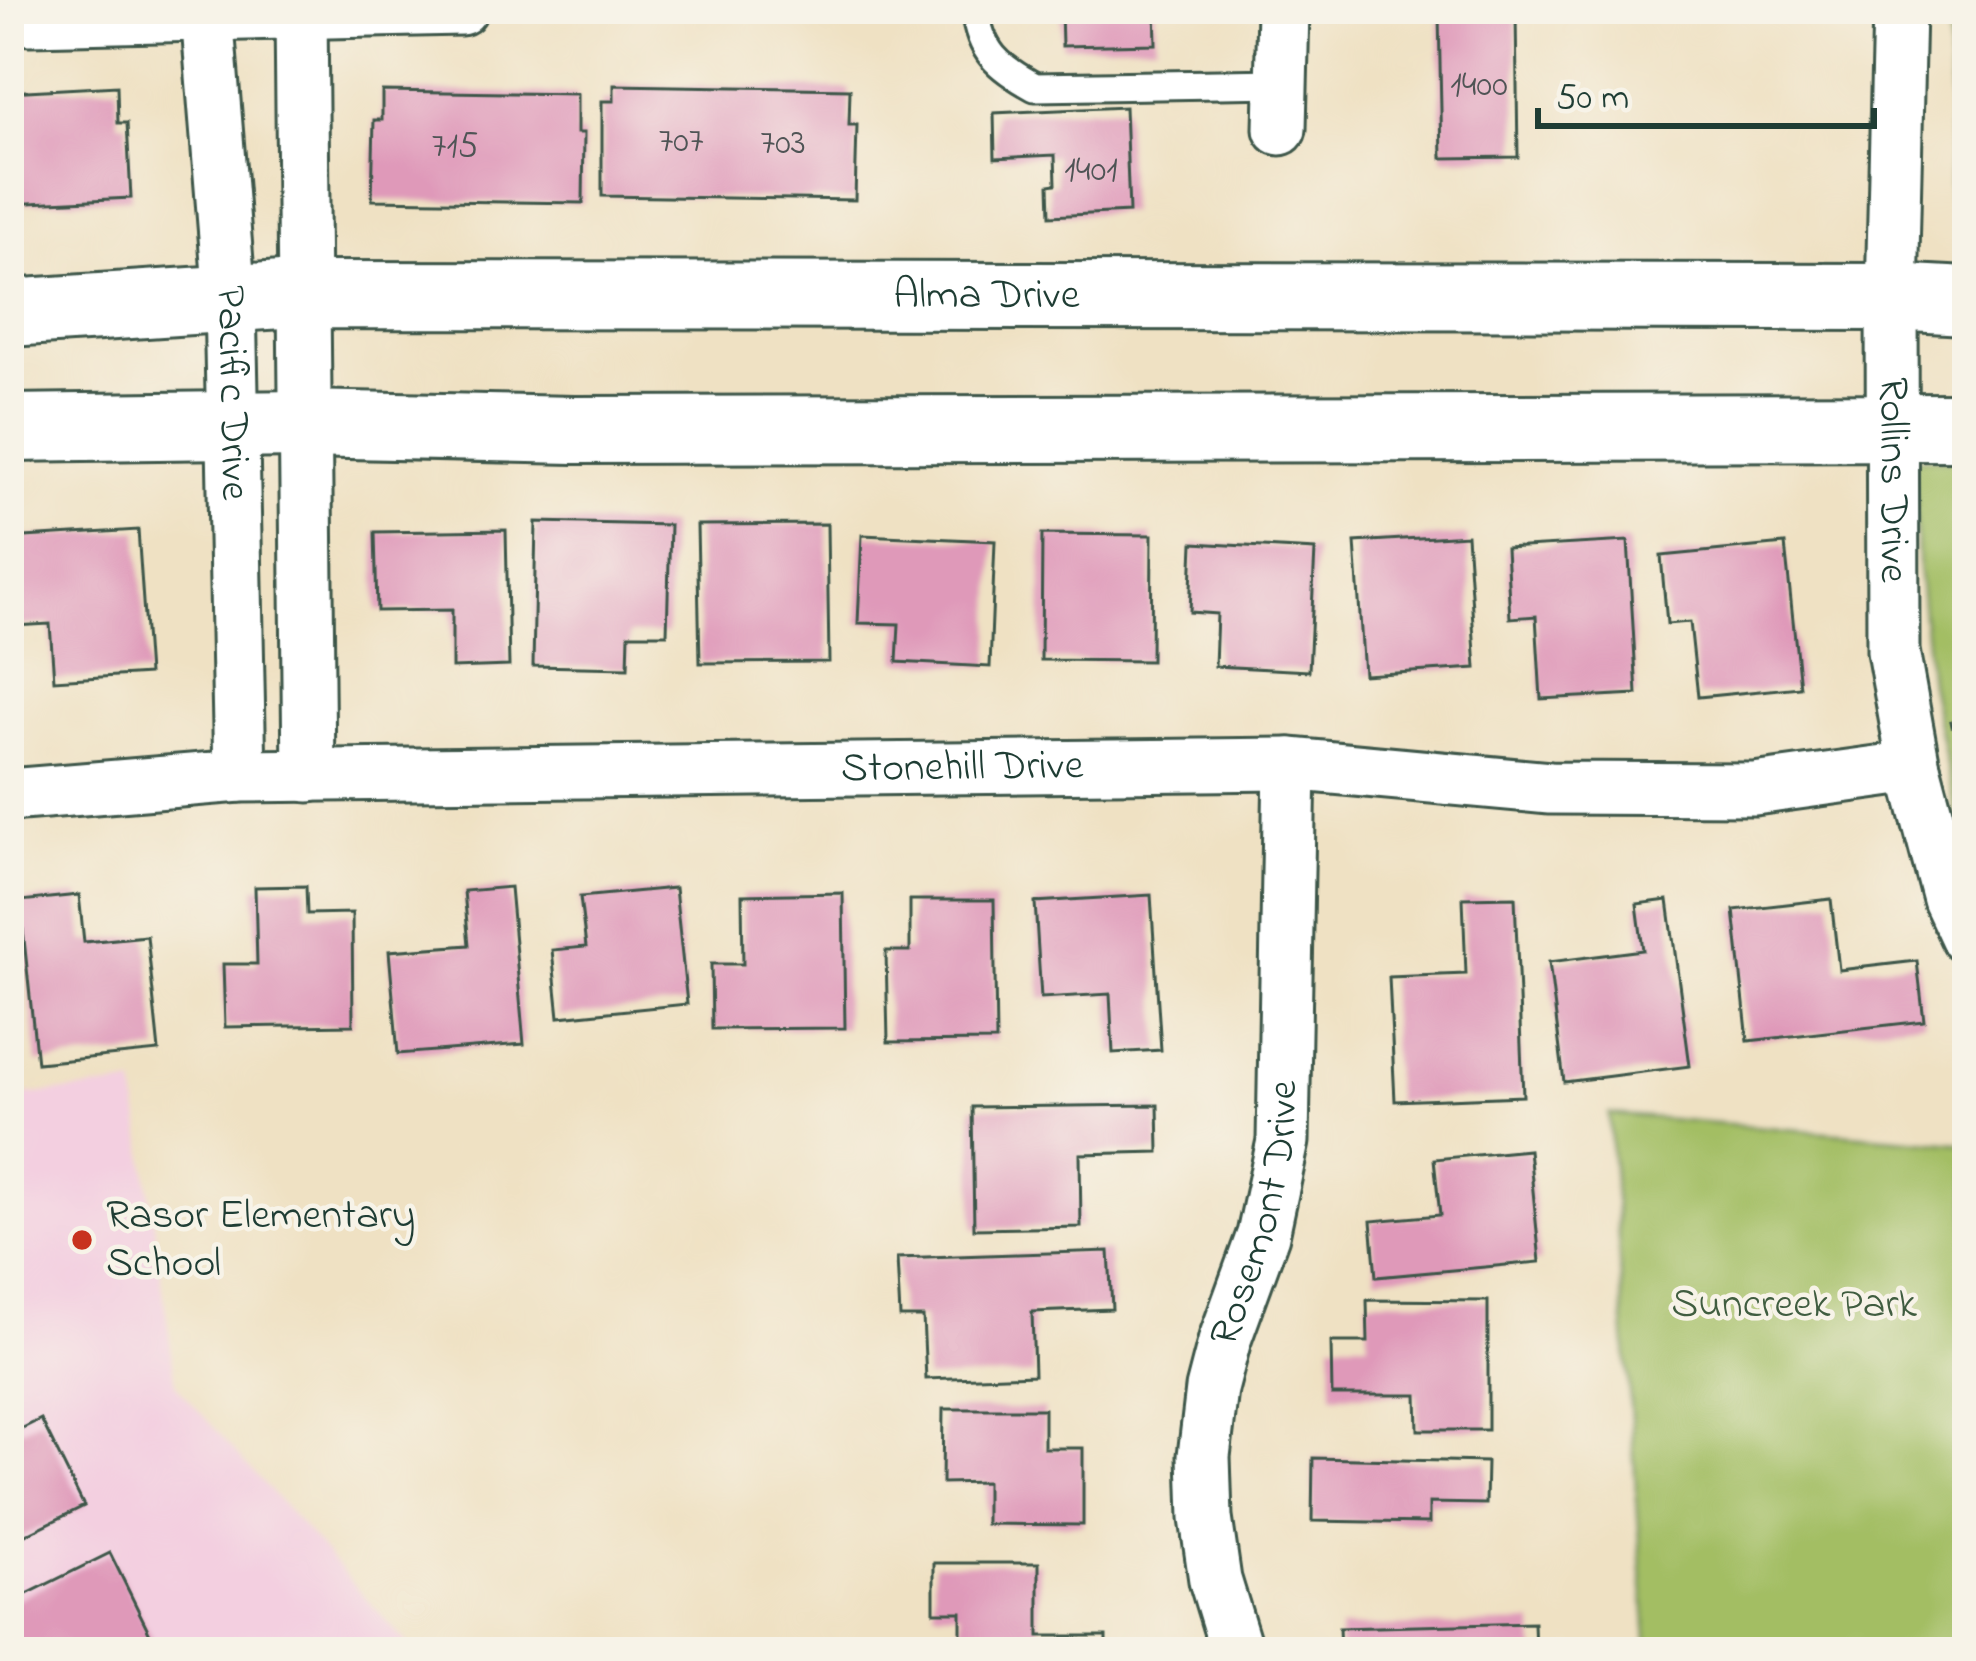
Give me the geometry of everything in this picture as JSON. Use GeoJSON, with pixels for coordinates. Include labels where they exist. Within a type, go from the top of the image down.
{"type":"FeatureCollection","features":[{"type":"Feature","properties":{"kind":"main road","name":"Alma Drive"},"geometry":{"type":"LineString","coordinates":[[9,313],[304,296],[1892,297],[1967,301]]}},
{"type":"Feature","properties":{"kind":"main road"},"geometry":{"type":"LineString","coordinates":[[9,428],[304,424],[574,430],[1967,427]]}},
{"type":"Feature","properties":{"kind":"street"},"geometry":{"type":"LineString","coordinates":[[29,14],[460,9]]}},
{"type":"Feature","properties":{"kind":"street"},"geometry":{"type":"LineString","coordinates":[[1280,106],[1283,9]]}},
{"type":"Feature","properties":{"kind":"street","name":"Rollins Drive"},"geometry":{"type":"LineString","coordinates":[[1899,9],[1892,297],[1893,651],[1914,767],[1949,899],[1967,938]]}},
{"type":"Feature","properties":{"kind":"street","name":"Pacific Drive"},"geometry":{"type":"LineString","coordinates":[[208,13],[230,299],[240,776]]}},
{"type":"Feature","properties":{"kind":"street","name":"Pacific Drive"},"geometry":{"type":"LineString","coordinates":[[301,14],[309,776]]}},
{"type":"Feature","properties":{"kind":"street","name":"Stonehill Drive"},"geometry":{"type":"LineString","coordinates":[[9,795],[240,776],[1290,764],[1550,788],[1754,789],[1914,767]]}},
{"type":"Feature","properties":{"kind":"street","name":"Rosemont Drive"},"geometry":{"type":"LineString","coordinates":[[1237,1652],[1215,1580],[1204,1456],[1220,1355],[1263,1235],[1282,1141],[1290,764]]}},
{"type":"Feature","properties":{"kind":"lane"},"geometry":{"type":"LineString","coordinates":[[976,9],[979,36],[1003,69],[1036,87],[1280,106]]}},
{"type":"Feature","properties":{"kind":"shaded area","name":"Rasor Elementary School"},"geometry":{"type":"Polygon","coordinates":[[[135,1085],[176,1385],[414,1652],[9,1652],[9,1096],[135,1085]]]}},
{"type":"Feature","properties":{"kind":"green space"},"geometry":{"type":"Polygon","coordinates":[[[1949,9],[1967,9],[1967,200],[1950,199],[1949,9]]]}},
{"type":"Feature","properties":{"kind":"green space"},"geometry":{"type":"Polygon","coordinates":[[[1914,458],[1967,461],[1967,869],[1930,683],[1917,555],[1914,458]]]}},
{"type":"Feature","properties":{"kind":"green space","name":"Suncreek Park"},"geometry":{"type":"Polygon","coordinates":[[[1609,1114],[1967,1144],[1967,1652],[1648,1652],[1609,1114]]]}},
{"type":"Feature","properties":{"kind":"building"},"geometry":{"type":"Polygon","coordinates":[[[1061,9],[1155,9],[1156,44],[1062,46],[1061,9]]]}},
{"type":"Feature","properties":{"kind":"building"},"geometry":{"type":"Polygon","coordinates":[[[1516,13],[1518,157],[1442,158],[1439,14],[1516,13]]]}},
{"type":"Feature","properties":{"kind":"building"},"geometry":{"type":"Polygon","coordinates":[[[614,85],[850,89],[849,125],[857,125],[855,200],[602,196],[602,101],[614,101],[614,85]]]}},
{"type":"Feature","properties":{"kind":"building"},"geometry":{"type":"Polygon","coordinates":[[[117,86],[118,123],[127,123],[131,198],[9,204],[9,92],[117,86]]]}},
{"type":"Feature","properties":{"kind":"building"},"geometry":{"type":"Polygon","coordinates":[[[382,91],[577,94],[577,133],[584,133],[583,203],[372,200],[374,120],[382,120],[382,91]]]}},
{"type":"Feature","properties":{"kind":"building"},"geometry":{"type":"Polygon","coordinates":[[[1125,107],[1129,212],[1050,216],[1055,155],[995,158],[994,113],[1125,107]]]}},
{"type":"Feature","properties":{"kind":"building"},"geometry":{"type":"Polygon","coordinates":[[[536,522],[670,525],[667,634],[629,634],[628,668],[533,666],[536,522]]]}},
{"type":"Feature","properties":{"kind":"building"},"geometry":{"type":"Polygon","coordinates":[[[827,524],[829,662],[700,663],[697,525],[827,524]]]}},
{"type":"Feature","properties":{"kind":"building"},"geometry":{"type":"Polygon","coordinates":[[[138,530],[148,674],[54,680],[50,624],[14,626],[9,538],[138,530]]]}},
{"type":"Feature","properties":{"kind":"building"},"geometry":{"type":"Polygon","coordinates":[[[506,530],[509,666],[452,668],[452,610],[377,611],[375,532],[506,530]]]}},
{"type":"Feature","properties":{"kind":"building"},"geometry":{"type":"Polygon","coordinates":[[[1042,534],[1152,535],[1151,661],[1041,660],[1042,534]]]}},
{"type":"Feature","properties":{"kind":"building"},"geometry":{"type":"Polygon","coordinates":[[[862,535],[995,541],[990,667],[897,662],[899,624],[858,623],[862,535]]]}},
{"type":"Feature","properties":{"kind":"building"},"geometry":{"type":"Polygon","coordinates":[[[1467,535],[1476,668],[1364,675],[1355,542],[1467,535]]]}},
{"type":"Feature","properties":{"kind":"building"},"geometry":{"type":"Polygon","coordinates":[[[1628,541],[1637,694],[1541,699],[1536,616],[1510,618],[1506,548],[1628,541]]]}},
{"type":"Feature","properties":{"kind":"building"},"geometry":{"type":"Polygon","coordinates":[[[1193,543],[1315,550],[1309,671],[1215,666],[1217,614],[1190,612],[1193,543]]]}},
{"type":"Feature","properties":{"kind":"building"},"geometry":{"type":"Polygon","coordinates":[[[1785,544],[1800,687],[1698,697],[1690,622],[1667,624],[1661,556],[1785,544]]]}},
{"type":"Feature","properties":{"kind":"building"},"geometry":{"type":"Polygon","coordinates":[[[306,886],[307,914],[352,913],[353,1025],[225,1027],[223,964],[257,964],[255,887],[306,886]]]}},
{"type":"Feature","properties":{"kind":"building"},"geometry":{"type":"Polygon","coordinates":[[[510,887],[524,1044],[398,1054],[389,951],[469,945],[464,891],[510,887]]]}},
{"type":"Feature","properties":{"kind":"building"},"geometry":{"type":"Polygon","coordinates":[[[675,888],[687,1004],[559,1017],[552,950],[586,947],[580,897],[675,888]]]}},
{"type":"Feature","properties":{"kind":"building"},"geometry":{"type":"Polygon","coordinates":[[[843,893],[845,1028],[712,1029],[711,964],[743,964],[742,895],[843,893]]]}},
{"type":"Feature","properties":{"kind":"building"},"geometry":{"type":"Polygon","coordinates":[[[79,895],[84,942],[147,936],[159,1051],[37,1063],[20,901],[79,895]]]}},
{"type":"Feature","properties":{"kind":"building"},"geometry":{"type":"Polygon","coordinates":[[[1151,895],[1161,1050],[1113,1053],[1110,994],[1041,998],[1035,902],[1151,895]]]}},
{"type":"Feature","properties":{"kind":"building"},"geometry":{"type":"Polygon","coordinates":[[[1515,897],[1523,1096],[1395,1101],[1389,977],[1466,974],[1463,898],[1515,897]]]}},
{"type":"Feature","properties":{"kind":"building"},"geometry":{"type":"Polygon","coordinates":[[[1831,899],[1839,970],[1917,961],[1924,1021],[1748,1041],[1734,910],[1831,899]]]}},
{"type":"Feature","properties":{"kind":"building"},"geometry":{"type":"Polygon","coordinates":[[[910,900],[994,900],[996,1041],[888,1042],[886,951],[910,951],[910,900]]]}},
{"type":"Feature","properties":{"kind":"building"},"geometry":{"type":"Polygon","coordinates":[[[1668,900],[1690,1066],[1564,1082],[1549,962],[1643,950],[1637,904],[1668,900]]]}},
{"type":"Feature","properties":{"kind":"building"},"geometry":{"type":"Polygon","coordinates":[[[1158,1105],[1159,1152],[1080,1154],[1081,1227],[974,1229],[972,1107],[1158,1105]]]}},
{"type":"Feature","properties":{"kind":"building"},"geometry":{"type":"Polygon","coordinates":[[[1529,1150],[1540,1262],[1376,1277],[1371,1221],[1440,1215],[1434,1159],[1529,1150]]]}},
{"type":"Feature","properties":{"kind":"building"},"geometry":{"type":"Polygon","coordinates":[[[1109,1251],[1112,1309],[1032,1312],[1034,1375],[926,1379],[923,1317],[900,1317],[897,1258],[1109,1251]]]}},
{"type":"Feature","properties":{"kind":"building"},"geometry":{"type":"Polygon","coordinates":[[[1367,1300],[1488,1301],[1488,1430],[1418,1430],[1417,1395],[1332,1395],[1331,1342],[1368,1342],[1367,1300]]]}},
{"type":"Feature","properties":{"kind":"building"},"geometry":{"type":"Polygon","coordinates":[[[943,1409],[1044,1409],[1044,1448],[1083,1448],[1083,1525],[986,1524],[986,1482],[942,1483],[943,1409]]]}},
{"type":"Feature","properties":{"kind":"building"},"geometry":{"type":"Polygon","coordinates":[[[41,1419],[84,1506],[9,1543],[9,1435],[41,1419]]]}},
{"type":"Feature","properties":{"kind":"building"},"geometry":{"type":"Polygon","coordinates":[[[1313,1458],[1487,1462],[1486,1504],[1429,1503],[1429,1523],[1312,1521],[1313,1458]]]}},
{"type":"Feature","properties":{"kind":"building"},"geometry":{"type":"Polygon","coordinates":[[[110,1553],[153,1640],[129,1652],[9,1652],[9,1603],[110,1553]]]}},
{"type":"Feature","properties":{"kind":"building"},"geometry":{"type":"Polygon","coordinates":[[[934,1563],[1039,1563],[1039,1636],[1106,1636],[1106,1652],[961,1652],[961,1612],[934,1612],[934,1563]]]}},
{"type":"Feature","properties":{"kind":"building"},"geometry":{"type":"Polygon","coordinates":[[[1534,1623],[1535,1652],[1340,1652],[1339,1628],[1534,1623]]]}},
{"type":"Feature","properties":{"kind":"place","name":"Rasor Elementary School"},"geometry":{"type":"Point","coordinates":[82,1240]}}]}
